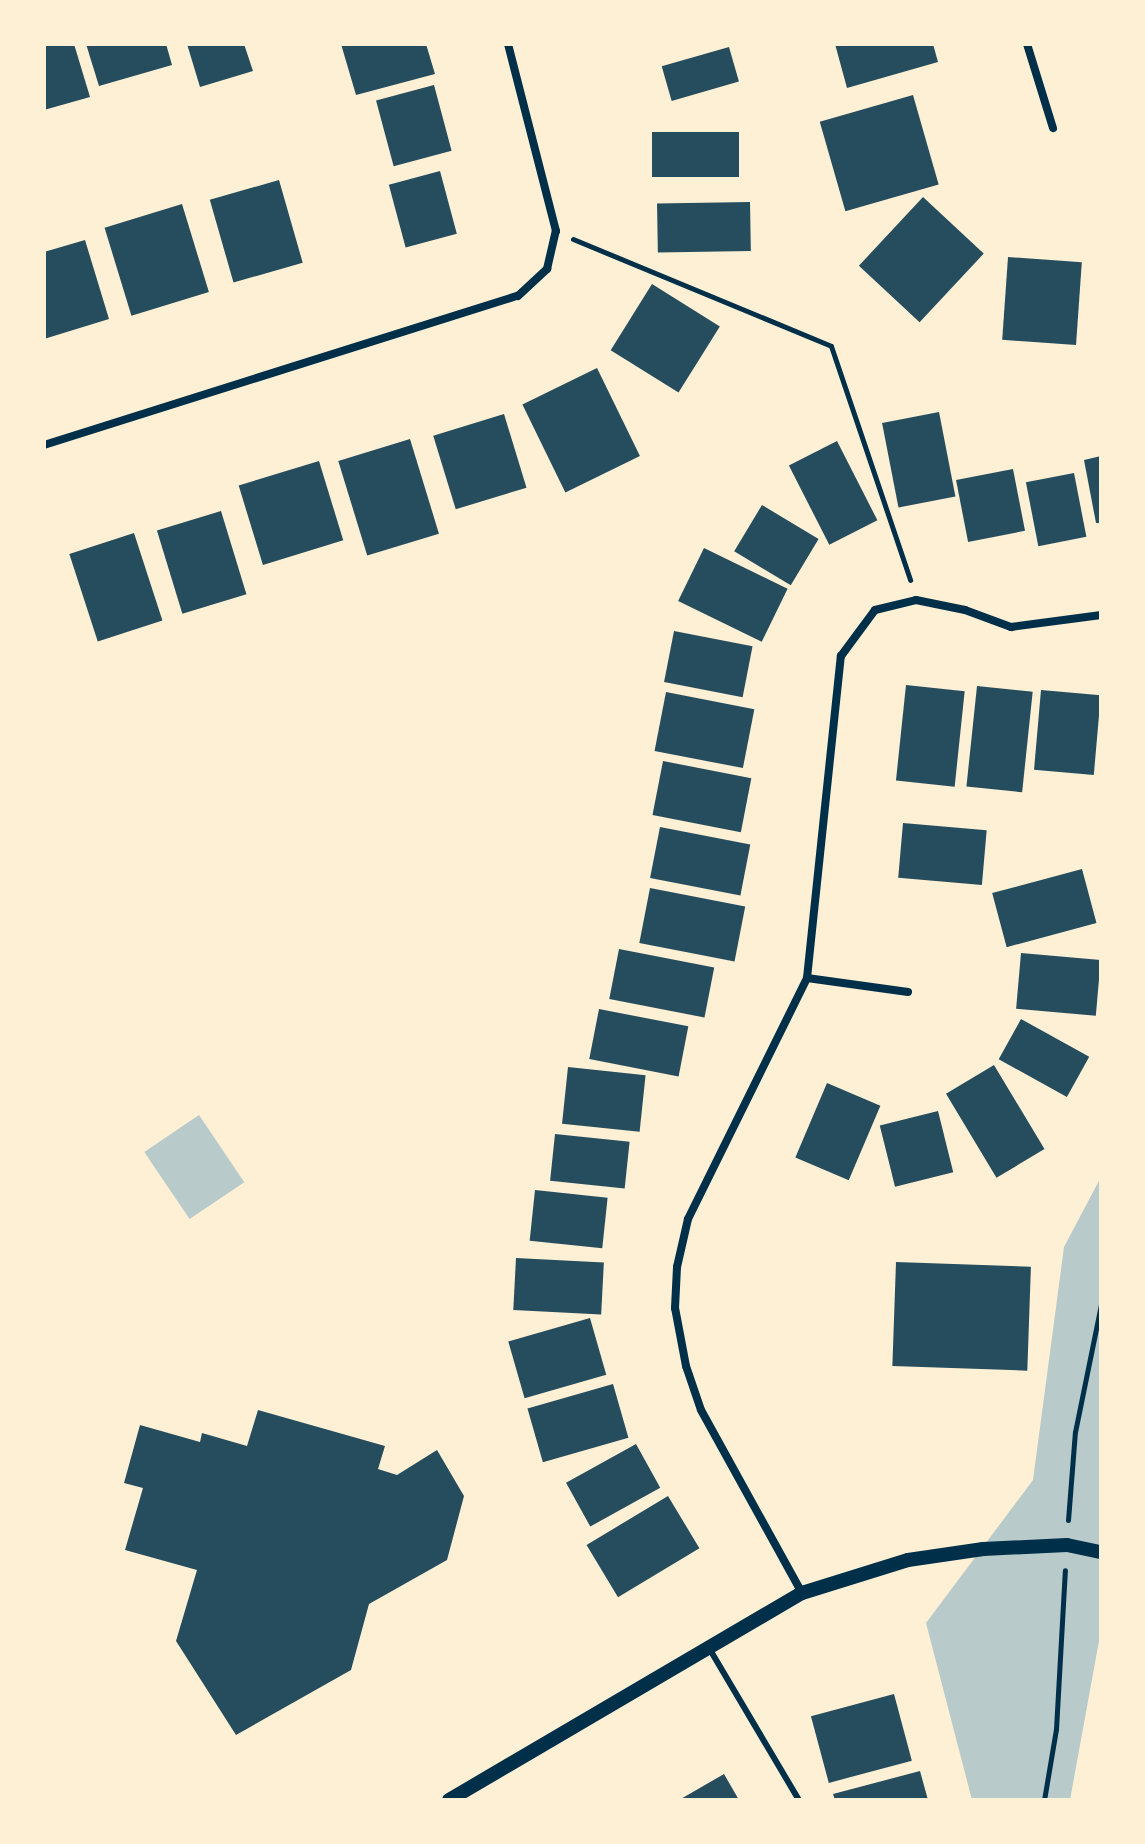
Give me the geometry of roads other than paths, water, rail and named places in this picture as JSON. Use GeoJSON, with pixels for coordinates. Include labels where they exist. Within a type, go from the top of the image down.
{"type":"FeatureCollection","features":[{"type":"Feature","properties":{"kind":"street"},"geometry":{"type":"LineString","coordinates":[[44,445],[518,296],[547,269],[556,231],[508,44]]}},
{"type":"Feature","properties":{"kind":"street"},"geometry":{"type":"LineString","coordinates":[[1027,44],[1053,128]]}},
{"type":"Feature","properties":{"kind":"street"},"geometry":{"type":"LineString","coordinates":[[802,1593],[701,1410],[686,1366],[675,1308],[677,1267],[688,1219],[807,978],[841,656],[875,610],[916,600],[965,610],[1011,627],[1101,615]]}},
{"type":"Feature","properties":{"kind":"street"},"geometry":{"type":"LineString","coordinates":[[807,978],[908,992]]}},
{"type":"Feature","properties":{"kind":"street"},"geometry":{"type":"LineString","coordinates":[[449,1800],[802,1593],[908,1560],[983,1549],[1067,1545],[1101,1552]]}},
{"type":"Feature","properties":{"kind":"lane"},"geometry":{"type":"LineString","coordinates":[[709,1648],[799,1800]]}}]}
